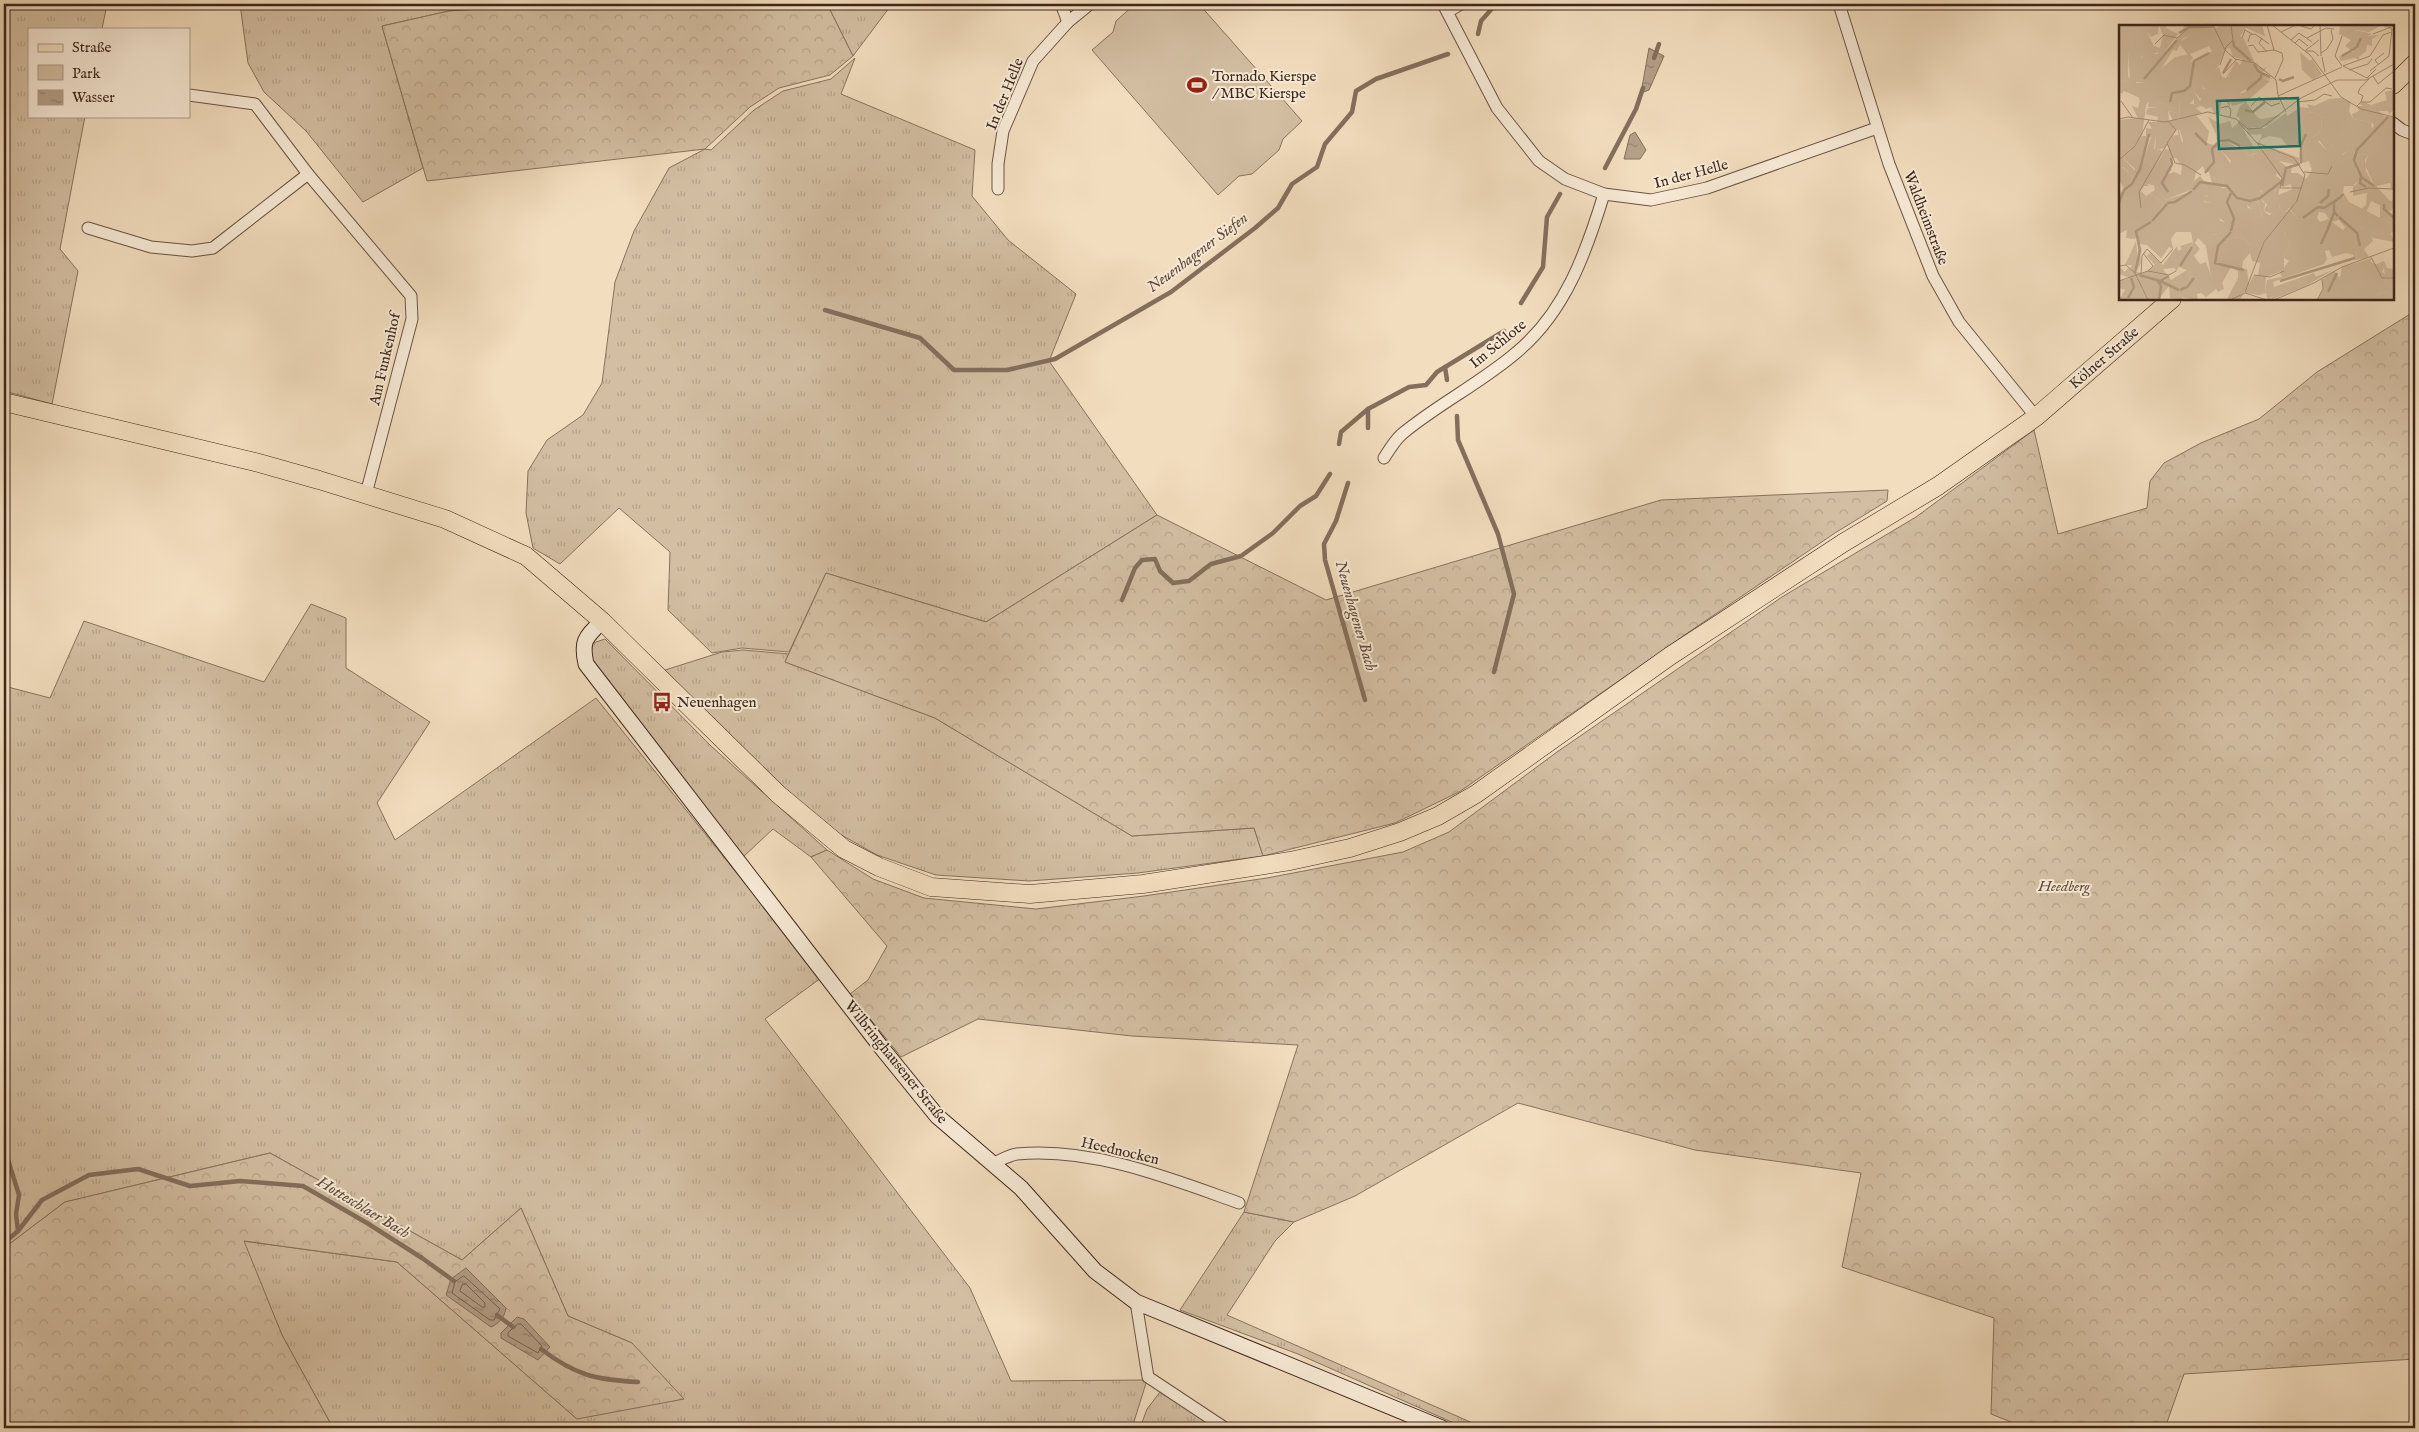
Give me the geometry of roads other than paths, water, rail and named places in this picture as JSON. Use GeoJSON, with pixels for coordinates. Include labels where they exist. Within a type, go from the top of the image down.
{"type":"FeatureCollection","features":[{"type":"Feature","properties":{"kind":"main road"},"geometry":{"type":"LineString","coordinates":[[2394,84],[2415,63]]}},
{"type":"Feature","properties":{"kind":"main road","name":"Kölner Straße"},"geometry":{"type":"LineString","coordinates":[[4,402],[255,462],[366,494],[445,519],[526,556],[602,621],[778,794],[844,849],[879,867],[931,887],[1030,894],[1144,884],[1290,861],[1350,848],[1400,832],[1438,816],[1476,794],[1670,656],[1843,543],[1938,486],[2036,417],[2171,300]]}},
{"type":"Feature","properties":{"kind":"street"},"geometry":{"type":"LineString","coordinates":[[1061,4],[1068,22]]}},
{"type":"Feature","properties":{"kind":"street","name":"In der Helle"},"geometry":{"type":"LineString","coordinates":[[998,189],[998,164],[1003,131],[1033,62],[1068,22],[1090,4]]}},
{"type":"Feature","properties":{"kind":"street","name":"In der Helle"},"geometry":{"type":"LineString","coordinates":[[1461,4],[1446,7],[1497,108],[1540,161],[1565,179],[1604,194],[1651,200],[1707,188],[1877,128]]}},
{"type":"Feature","properties":{"kind":"street","name":"Waldheimstraße"},"geometry":{"type":"LineString","coordinates":[[1839,4],[1877,128],[1917,240],[1945,300],[1959,322],[2036,417]]}},
{"type":"Feature","properties":{"kind":"street","name":"Am Funkenhof"},"geometry":{"type":"LineString","coordinates":[[190,95],[255,104],[308,174],[410,296],[412,319],[366,494]]}},
{"type":"Feature","properties":{"kind":"street"},"geometry":{"type":"LineString","coordinates":[[2394,124],[2402,130],[2415,135]]}},
{"type":"Feature","properties":{"kind":"street"},"geometry":{"type":"LineString","coordinates":[[88,228],[151,247],[192,251],[213,248],[308,174]]}},
{"type":"Feature","properties":{"kind":"street","name":"Im Schlote"},"geometry":{"type":"LineString","coordinates":[[1384,458],[1401,435],[1517,352],[1542,327],[1564,297],[1589,241],[1604,194]]}},
{"type":"Feature","properties":{"kind":"street","name":"Wilbringhausener Straße"},"geometry":{"type":"LineString","coordinates":[[602,621],[586,638],[583,649],[586,664],[881,1047],[937,1116],[1021,1188],[1095,1270],[1136,1302],[1442,1428]]}},
{"type":"Feature","properties":{"kind":"street","name":"Heednocken"},"geometry":{"type":"LineString","coordinates":[[992,1164],[1015,1154],[1068,1155],[1136,1168],[1239,1203]]}},
{"type":"Feature","properties":{"kind":"street"},"geometry":{"type":"LineString","coordinates":[[1136,1302],[1148,1378],[1225,1428]]}},
{"type":"Feature","properties":{"kind":"water"},"geometry":{"type":"Polygon","coordinates":[[[1649,48],[1664,56],[1649,90],[1641,93],[1649,48]]]}},
{"type":"Feature","properties":{"kind":"water"},"geometry":{"type":"Polygon","coordinates":[[[1635,132],[1646,150],[1640,159],[1624,159],[1630,135],[1635,132]]]}},
{"type":"Feature","properties":{"kind":"water"},"geometry":{"type":"Polygon","coordinates":[[[466,1268],[506,1308],[501,1319],[491,1327],[446,1295],[451,1279],[466,1268]]]}},
{"type":"Feature","properties":{"kind":"water"},"geometry":{"type":"Polygon","coordinates":[[[517,1317],[524,1319],[550,1347],[538,1360],[501,1338],[501,1333],[517,1317]]]}},
{"type":"Feature","properties":{"kind":"waterway","name":"Neuenhagener Siefen"},"geometry":{"type":"LineString","coordinates":[[1478,34],[1481,21],[1496,4]]}},
{"type":"Feature","properties":{"kind":"waterway","name":"Neuenhagener Bach"},"geometry":{"type":"LineString","coordinates":[[1654,58],[1659,44]]}},
{"type":"Feature","properties":{"kind":"waterway","name":"Neuenhagener Siefen"},"geometry":{"type":"LineString","coordinates":[[825,310],[920,338],[954,370],[1007,370],[1055,359],[1171,292],[1255,228],[1278,208],[1292,184],[1317,167],[1325,144],[1352,112],[1356,91],[1376,79],[1448,54]]}},
{"type":"Feature","properties":{"kind":"waterway","name":"Neuenhagener Bach"},"geometry":{"type":"LineString","coordinates":[[1605,168],[1636,109],[1643,88]]}},
{"type":"Feature","properties":{"kind":"waterway","name":"Neuenhagener Bach"},"geometry":{"type":"LineString","coordinates":[[1521,303],[1543,267],[1547,217],[1560,194]]}},
{"type":"Feature","properties":{"kind":"waterway","name":"Neuenhagener Bach"},"geometry":{"type":"LineString","coordinates":[[1368,428],[1368,409],[1409,387],[1426,385],[1437,372],[1504,331]]}},
{"type":"Feature","properties":{"kind":"waterway"},"geometry":{"type":"LineString","coordinates":[[1445,367],[1447,380]]}},
{"type":"Feature","properties":{"kind":"waterway"},"geometry":{"type":"LineString","coordinates":[[1339,444],[1341,432],[1368,409]]}},
{"type":"Feature","properties":{"kind":"waterway"},"geometry":{"type":"LineString","coordinates":[[1457,416],[1458,440],[1498,534],[1514,594],[1494,672]]}},
{"type":"Feature","properties":{"kind":"waterway"},"geometry":{"type":"LineString","coordinates":[[1122,600],[1135,568],[1142,560],[1155,559],[1160,571],[1173,583],[1189,581],[1211,564],[1241,556],[1273,533],[1300,506],[1316,496],[1330,474]]}},
{"type":"Feature","properties":{"kind":"waterway","name":"Neuenhagener Bach"},"geometry":{"type":"LineString","coordinates":[[1348,483],[1336,521],[1324,544],[1325,560],[1365,700]]}},
{"type":"Feature","properties":{"kind":"waterway"},"geometry":{"type":"LineString","coordinates":[[4,1147],[19,1195],[16,1214],[18,1231]]}},
{"type":"Feature","properties":{"kind":"waterway","name":"Hotteschlaer Bach"},"geometry":{"type":"LineString","coordinates":[[4,1243],[18,1231],[42,1200],[89,1175],[138,1169],[190,1186],[240,1181],[303,1186],[367,1223],[454,1281]]}},
{"type":"Feature","properties":{"kind":"waterway","name":"Hotteschlaer Bach"},"geometry":{"type":"LineString","coordinates":[[497,1315],[513,1327]]}},
{"type":"Feature","properties":{"kind":"waterway","name":"Hotteschlaer Bach"},"geometry":{"type":"LineString","coordinates":[[541,1349],[565,1365],[586,1374],[610,1380],[638,1382]]}},
{"type":"Feature","properties":{"kind":"place","name":"Tornado Kierspe / MBC Kierspe"},"geometry":{"type":"Point","coordinates":[1197,85]}},
{"type":"Feature","properties":{"kind":"place","name":"Neuenhagen"},"geometry":{"type":"Point","coordinates":[662,702]}},
{"type":"Feature","properties":{"kind":"park label","name":"Heedberg"},"geometry":{"type":"Point","coordinates":[2064,886]}}]}
